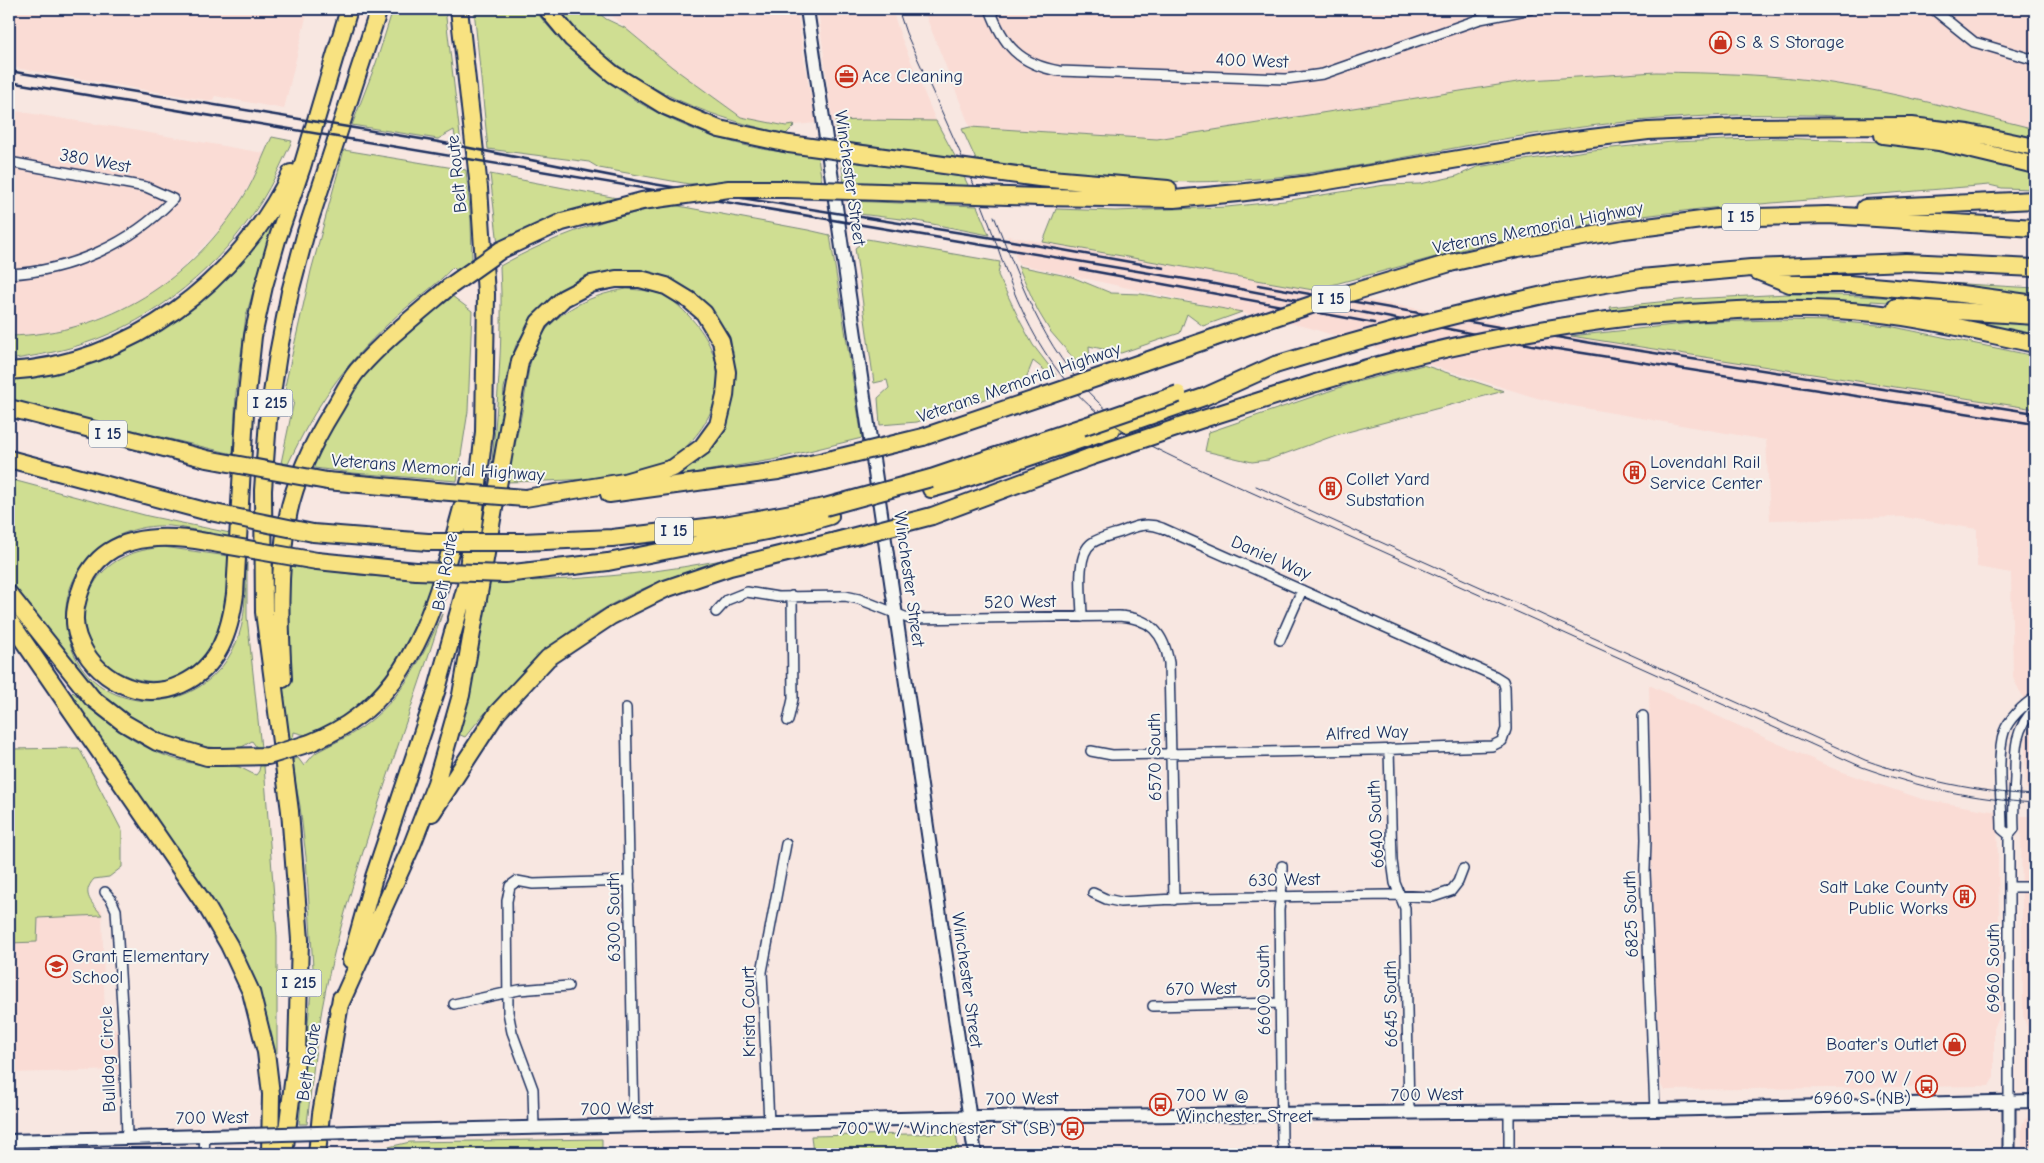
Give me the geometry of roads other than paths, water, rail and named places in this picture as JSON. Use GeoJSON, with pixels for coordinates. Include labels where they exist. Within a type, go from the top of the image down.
{"type":"FeatureCollection","features":[{"type":"Feature","properties":{"kind":"highway"},"geometry":{"type":"LineString","coordinates":[[349,9],[302,167],[277,240],[253,336],[245,413],[235,594],[231,620],[224,642],[216,658],[200,673],[173,689],[141,691],[125,686],[97,669],[86,654],[78,636],[77,602],[81,587],[88,573],[99,560],[109,552],[142,538],[183,538],[207,542],[317,561],[416,571],[505,574],[608,562],[802,524],[827,511]]}},
{"type":"Feature","properties":{"kind":"highway","name":"Belt Route"},"geometry":{"type":"LineString","coordinates":[[284,1154],[297,1052],[300,940],[290,811],[264,612],[263,490],[268,420],[290,292],[304,241],[379,9]]}},
{"type":"Feature","properties":{"kind":"highway","name":"Belt Route"},"geometry":{"type":"LineString","coordinates":[[317,1154],[321,1114],[338,1009],[374,877],[437,688],[466,586],[484,432],[486,294],[484,236],[459,9]]}},
{"type":"Feature","properties":{"kind":"highway"},"geometry":{"type":"LineString","coordinates":[[547,9],[572,39],[612,74],[666,106],[719,129],[789,144],[1039,178],[1238,193]]}},
{"type":"Feature","properties":{"kind":"highway"},"geometry":{"type":"LineString","coordinates":[[9,371],[26,370],[70,360],[128,338],[180,308],[215,278],[254,236],[279,197],[294,167],[334,61]]}},
{"type":"Feature","properties":{"kind":"highway"},"geometry":{"type":"LineString","coordinates":[[1817,126],[1939,142],[2035,165]]}},
{"type":"Feature","properties":{"kind":"highway"},"geometry":{"type":"LineString","coordinates":[[290,811],[280,620],[281,570],[287,519],[304,464],[325,424],[356,373],[395,332],[449,287],[501,250],[553,226],[642,201],[729,189],[787,189],[1039,198],[1174,199],[1310,184],[1550,144],[1638,132],[1740,127],[1912,126],[1968,133],[2035,147]]}},
{"type":"Feature","properties":{"kind":"highway"},"geometry":{"type":"LineString","coordinates":[[1717,218],[1931,204],[2035,200]]}},
{"type":"Feature","properties":{"kind":"highway","name":"Veterans Memorial Highway"},"geometry":{"type":"LineString","coordinates":[[9,408],[208,459],[326,481],[437,492],[525,498],[617,493],[778,471],[924,438],[1323,301],[1450,263],[1518,248],[1614,232],[1717,218],[1828,214],[2035,228]]}},
{"type":"Feature","properties":{"kind":"highway","name":"I 15"},"geometry":{"type":"LineString","coordinates":[[9,459],[204,511],[313,533],[428,542],[522,542],[612,538],[724,526],[827,511],[931,483],[1178,394],[1348,343],[1476,309],[1552,293],[1641,278],[1750,268],[1906,262],[2035,268]]}},
{"type":"Feature","properties":{"kind":"highway"},"geometry":{"type":"LineString","coordinates":[[1750,268],[1790,284],[1848,284],[1954,293],[2035,304]]}},
{"type":"Feature","properties":{"kind":"highway"},"geometry":{"type":"LineString","coordinates":[[338,1009],[412,845],[436,783],[461,695],[520,361],[539,322],[564,298],[591,284],[616,279],[640,279],[666,286],[704,312],[721,341],[727,372],[725,396],[718,425],[702,447],[673,468],[624,482],[525,498]]}},
{"type":"Feature","properties":{"kind":"highway"},"geometry":{"type":"LineString","coordinates":[[412,845],[497,713],[548,658],[611,616],[665,588],[730,567],[932,516],[1090,458],[1316,382],[1367,367],[1474,341],[1548,328],[1631,317],[1743,309],[1883,307],[2035,316]]}},
{"type":"Feature","properties":{"kind":"highway"},"geometry":{"type":"LineString","coordinates":[[1809,308],[1877,313],[2035,344]]}},
{"type":"Feature","properties":{"kind":"highway"},"geometry":{"type":"LineString","coordinates":[[931,483],[956,482],[1140,420],[1204,397],[1275,366]]}},
{"type":"Feature","properties":{"kind":"highway"},"geometry":{"type":"LineString","coordinates":[[9,594],[92,698],[118,718],[157,742],[207,757],[268,756],[310,743],[334,732],[358,717],[376,701],[394,680],[419,641],[431,612],[484,432]]}},
{"type":"Feature","properties":{"kind":"highway"},"geometry":{"type":"LineString","coordinates":[[9,620],[208,909],[229,945],[251,992],[266,1052],[271,1094],[270,1154]]}},
{"type":"Feature","properties":{"kind":"main road","name":"Winchester Street"},"geometry":{"type":"LineString","coordinates":[[807,9],[975,1154]]}},
{"type":"Feature","properties":{"kind":"main road","name":"700 West"},"geometry":{"type":"LineString","coordinates":[[9,1141],[970,1117],[1655,1110],[2035,1101]]}},
{"type":"Feature","properties":{"kind":"street","name":"400 West"},"geometry":{"type":"LineString","coordinates":[[990,9],[998,31],[1010,47],[1024,58],[1043,68],[1059,71],[1286,80],[1323,74],[1480,19],[1531,9]]}},
{"type":"Feature","properties":{"kind":"street"},"geometry":{"type":"LineString","coordinates":[[1933,9],[1974,42],[2035,60]]}},
{"type":"Feature","properties":{"kind":"street","name":"380 West"},"geometry":{"type":"LineString","coordinates":[[9,162],[146,187],[173,199],[147,223],[115,244],[59,266],[9,274]]}},
{"type":"Feature","properties":{"kind":"street","name":"Daniel Way"},"geometry":{"type":"LineString","coordinates":[[1082,617],[1082,562],[1084,553],[1096,541],[1140,525],[1151,524],[1503,681]]}},
{"type":"Feature","properties":{"kind":"street"},"geometry":{"type":"LineString","coordinates":[[1280,640],[1302,590]]}},
{"type":"Feature","properties":{"kind":"street","name":"520 West"},"geometry":{"type":"LineString","coordinates":[[716,612],[727,600],[747,592],[778,597],[845,596],[896,612],[910,619],[1132,617],[1144,622]]}},
{"type":"Feature","properties":{"kind":"street"},"geometry":{"type":"LineString","coordinates":[[788,721],[793,700],[792,596]]}},
{"type":"Feature","properties":{"kind":"street","name":"6570 South"},"geometry":{"type":"LineString","coordinates":[[1144,622],[1156,630],[1167,649],[1174,900]]}},
{"type":"Feature","properties":{"kind":"street","name":"Alfred Way"},"geometry":{"type":"LineString","coordinates":[[1091,751],[1112,755],[1488,746],[1499,743],[1504,739],[1506,729],[1506,690],[1503,681]]}},
{"type":"Feature","properties":{"kind":"street","name":"6960 South"},"geometry":{"type":"LineString","coordinates":[[2009,835],[2002,829],[2001,753],[2004,731],[2026,704],[2035,698]]}},
{"type":"Feature","properties":{"kind":"street","name":"6300 South"},"geometry":{"type":"LineString","coordinates":[[626,708],[634,1126]]}},
{"type":"Feature","properties":{"kind":"street","name":"6960 South"},"geometry":{"type":"LineString","coordinates":[[2009,1101],[2009,835],[2014,829],[2017,736],[2020,728],[2035,709]]}},
{"type":"Feature","properties":{"kind":"street","name":"6825 South"},"geometry":{"type":"LineString","coordinates":[[1643,716],[1645,871],[1655,1110]]}},
{"type":"Feature","properties":{"kind":"street","name":"6640 South"},"geometry":{"type":"LineString","coordinates":[[1389,749],[1392,861],[1395,883],[1401,896]]}},
{"type":"Feature","properties":{"kind":"street","name":"Krista Court"},"geometry":{"type":"LineString","coordinates":[[769,1123],[762,972],[786,844]]}},
{"type":"Feature","properties":{"kind":"street","name":"6600 South"},"geometry":{"type":"LineString","coordinates":[[1282,866],[1279,910],[1281,1114],[1284,1154]]}},
{"type":"Feature","properties":{"kind":"street","name":"630 West"},"geometry":{"type":"LineString","coordinates":[[1093,892],[1106,899],[1120,902],[1280,897],[1433,896],[1445,894],[1455,887],[1463,869]]}},
{"type":"Feature","properties":{"kind":"street"},"geometry":{"type":"LineString","coordinates":[[534,1128],[533,1089],[512,1032],[508,1012],[508,901],[510,886],[518,881],[533,884],[630,881]]}},
{"type":"Feature","properties":{"kind":"street"},"geometry":{"type":"LineString","coordinates":[[2009,887],[2035,887]]}},
{"type":"Feature","properties":{"kind":"street","name":"Bulldog Circle"},"geometry":{"type":"LineString","coordinates":[[105,892],[116,910],[124,1038],[127,1137]]}},
{"type":"Feature","properties":{"kind":"street","name":"6645 South"},"geometry":{"type":"LineString","coordinates":[[1401,896],[1405,908],[1409,1112]]}},
{"type":"Feature","properties":{"kind":"street"},"geometry":{"type":"LineString","coordinates":[[454,1004],[508,992],[568,986]]}},
{"type":"Feature","properties":{"kind":"street","name":"670 West"},"geometry":{"type":"LineString","coordinates":[[1153,1006],[1280,1003]]}},
{"type":"Feature","properties":{"kind":"street"},"geometry":{"type":"LineString","coordinates":[[2009,1101],[2009,1154]]}},
{"type":"Feature","properties":{"kind":"street"},"geometry":{"type":"LineString","coordinates":[[1509,1111],[1509,1154]]}},
{"type":"Feature","properties":{"kind":"street"},"geometry":{"type":"LineString","coordinates":[[204,1154],[205,1135]]}},
{"type":"Feature","properties":{"kind":"tram line"},"geometry":{"type":"LineString","coordinates":[[898,9],[906,33],[972,181],[1011,285],[1039,343],[1070,386],[1095,411],[1109,421],[1141,441],[1175,458],[1862,767],[1926,787],[1990,799],[2035,803]]}},
{"type":"Feature","properties":{"kind":"tram line"},"geometry":{"type":"LineString","coordinates":[[994,216],[1016,272],[1053,347],[1088,392],[1111,414]]}},
{"type":"Feature","properties":{"kind":"tram line"},"geometry":{"type":"LineString","coordinates":[[1256,486],[1865,760],[1949,784],[1991,791],[2035,795]]}},
{"type":"Feature","properties":{"kind":"railway"},"geometry":{"type":"LineString","coordinates":[[9,71],[439,142],[653,184],[1012,241],[1164,268]]}},
{"type":"Feature","properties":{"kind":"railway"},"geometry":{"type":"LineString","coordinates":[[9,82],[1209,283],[1532,345],[2035,424]]}},
{"type":"Feature","properties":{"kind":"railway"},"geometry":{"type":"LineString","coordinates":[[1081,269],[1374,323]]}},
{"type":"Feature","properties":{"kind":"railway"},"geometry":{"type":"LineString","coordinates":[[1258,285],[1603,345],[2035,413]]}},
{"type":"Feature","properties":{"kind":"place","name":"S & S Storage"},"geometry":{"type":"Point","coordinates":[1720,42]}},
{"type":"Feature","properties":{"kind":"place","name":"Ace Cleaning"},"geometry":{"type":"Point","coordinates":[846,76]}},
{"type":"Feature","properties":{"kind":"place","name":"Lovendahl Rail Service Center"},"geometry":{"type":"Point","coordinates":[1634,472]}},
{"type":"Feature","properties":{"kind":"place","name":"Collet Yard Substation"},"geometry":{"type":"Point","coordinates":[1330,489]}},
{"type":"Feature","properties":{"kind":"place","name":"Salt Lake County Public Works"},"geometry":{"type":"Point","coordinates":[1964,897]}},
{"type":"Feature","properties":{"kind":"place","name":"Grant Elementary School"},"geometry":{"type":"Point","coordinates":[56,966]}},
{"type":"Feature","properties":{"kind":"place","name":"Boater's Outlet"},"geometry":{"type":"Point","coordinates":[1954,1044]}},
{"type":"Feature","properties":{"kind":"place","name":"700 W / 6960 S (NB)"},"geometry":{"type":"Point","coordinates":[1927,1087]}},
{"type":"Feature","properties":{"kind":"place","name":"700 W @ Winchester Street"},"geometry":{"type":"Point","coordinates":[1160,1105]}},
{"type":"Feature","properties":{"kind":"place","name":"700 W / Winchester St (SB)"},"geometry":{"type":"Point","coordinates":[1072,1128]}}]}
